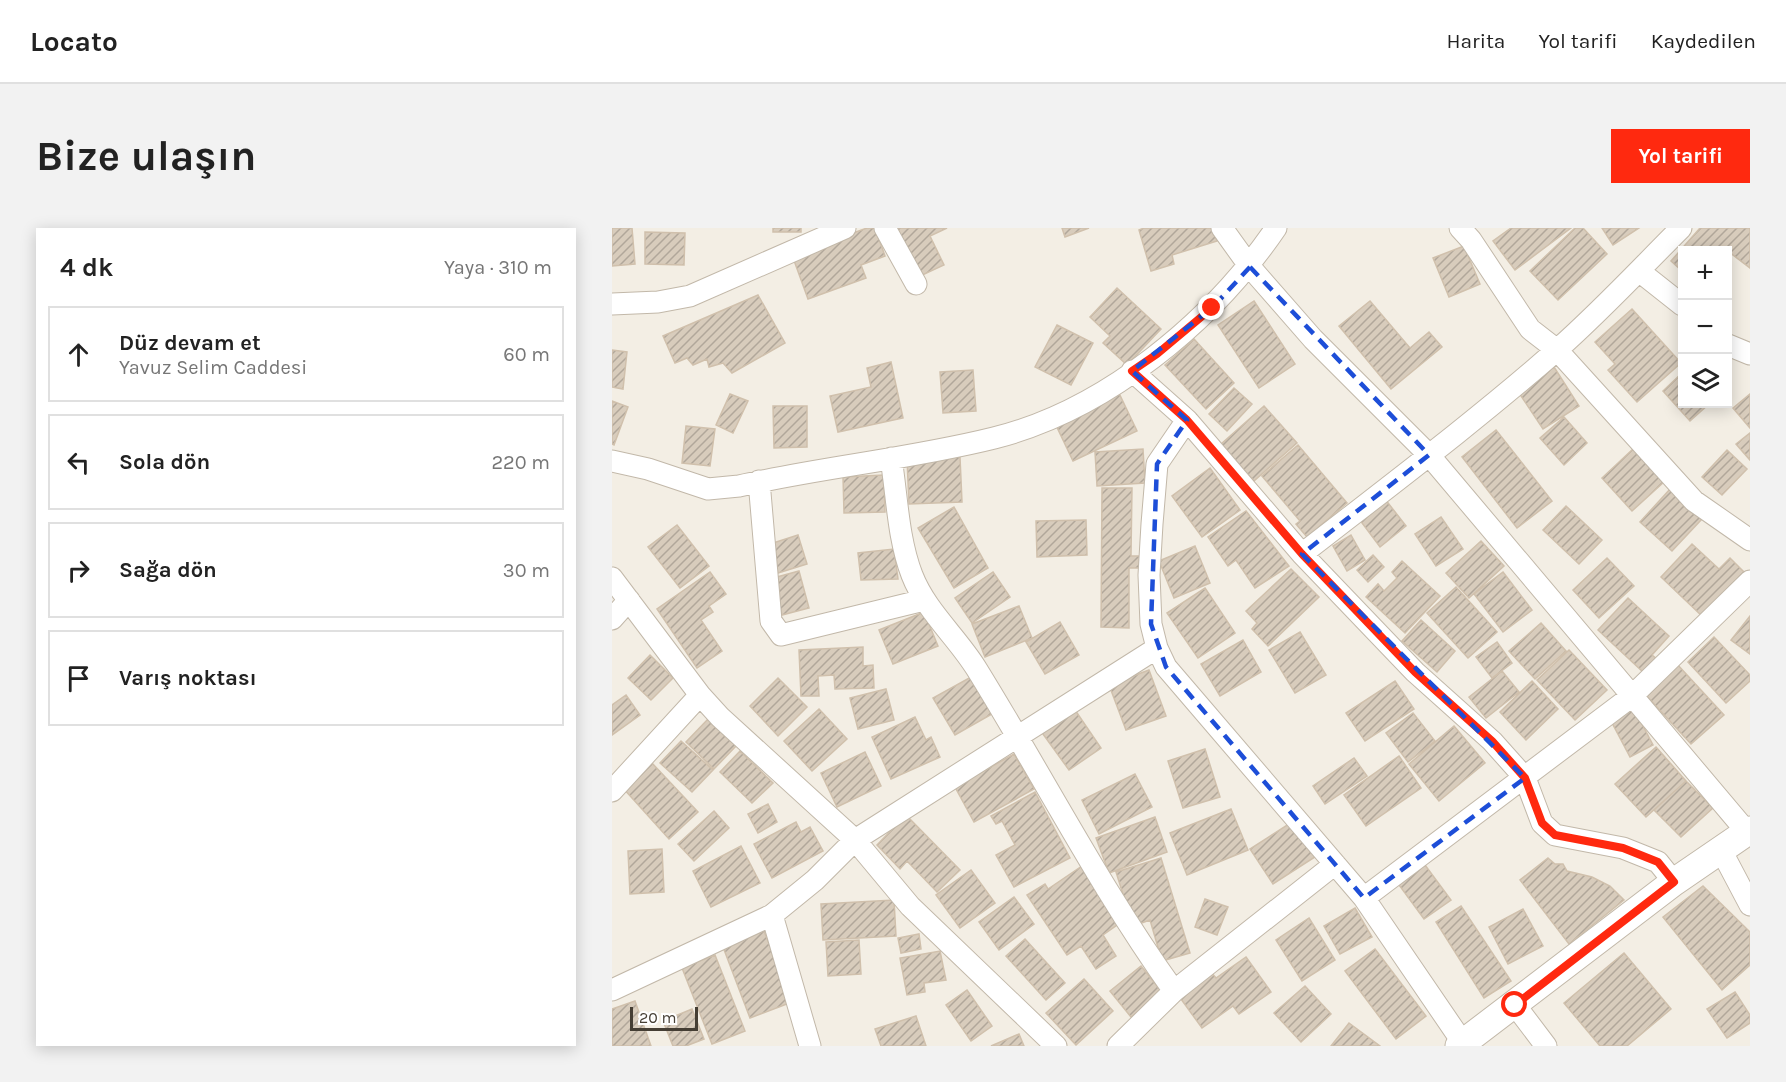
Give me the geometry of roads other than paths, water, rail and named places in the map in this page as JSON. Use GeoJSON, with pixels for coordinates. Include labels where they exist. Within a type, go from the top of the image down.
{"type":"FeatureCollection","features":[{"type":"Feature","properties":{"kind":"street"},"geometry":{"type":"LineString","coordinates":[[612,304],[658,302],[690,296],[845,228]]}},
{"type":"Feature","properties":{"kind":"street"},"geometry":{"type":"LineString","coordinates":[[885,228],[916,284]]}},
{"type":"Feature","properties":{"kind":"street"},"geometry":{"type":"LineString","coordinates":[[1187,420],[1157,465],[1149,575],[1151,624],[1157,648],[1166,667],[1364,898],[1461,1045],[1674,882],[1722,852],[1749,831],[1429,455],[1313,339],[1250,267],[1222,228]]}},
{"type":"Feature","properties":{"kind":"street"},"geometry":{"type":"LineString","coordinates":[[613,463],[648,469],[708,489],[759,482],[995,438],[1057,416],[1107,389],[1157,354],[1212,308],[1250,267],[1276,228]]}},
{"type":"Feature","properties":{"kind":"street"},"geometry":{"type":"LineString","coordinates":[[1460,228],[1471,240],[1530,329],[1557,350],[1694,501],[1750,540]]}},
{"type":"Feature","properties":{"kind":"street"},"geometry":{"type":"LineString","coordinates":[[1302,554],[1429,455],[1557,350],[1680,228]]}},
{"type":"Feature","properties":{"kind":"street"},"geometry":{"type":"LineString","coordinates":[[1639,271],[1678,301]]}},
{"type":"Feature","properties":{"kind":"street"},"geometry":{"type":"LineString","coordinates":[[1732,347],[1750,354]]}},
{"type":"Feature","properties":{"kind":"street"},"geometry":{"type":"LineString","coordinates":[[1132,371],[1187,420],[1302,554],[1415,672],[1492,741],[1525,778],[1542,823],[1555,835],[1623,848],[1658,862],[1674,882]]}},
{"type":"Feature","properties":{"kind":"street"},"geometry":{"type":"LineString","coordinates":[[891,458],[904,545],[911,574],[924,600],[975,666],[1128,928],[1174,991]]}},
{"type":"Feature","properties":{"kind":"street"},"geometry":{"type":"LineString","coordinates":[[759,482],[771,621],[781,635],[924,600]]}},
{"type":"Feature","properties":{"kind":"street"},"geometry":{"type":"LineString","coordinates":[[612,578],[700,695],[855,840],[910,906],[1056,1046]]}},
{"type":"Feature","properties":{"kind":"street"},"geometry":{"type":"LineString","coordinates":[[1364,898],[1632,696],[1750,581]]}},
{"type":"Feature","properties":{"kind":"street"},"geometry":{"type":"LineString","coordinates":[[612,619],[629,600]]}},
{"type":"Feature","properties":{"kind":"street"},"geometry":{"type":"LineString","coordinates":[[612,990],[772,915],[815,880],[855,840],[1157,648]]}},
{"type":"Feature","properties":{"kind":"street"},"geometry":{"type":"LineString","coordinates":[[612,791],[700,695]]}},
{"type":"Feature","properties":{"kind":"street"},"geometry":{"type":"LineString","coordinates":[[1722,852],[1750,905]]}},
{"type":"Feature","properties":{"kind":"street"},"geometry":{"type":"LineString","coordinates":[[1118,1046],[1174,991],[1335,864]]}},
{"type":"Feature","properties":{"kind":"street"},"geometry":{"type":"LineString","coordinates":[[772,915],[810,1046]]}},
{"type":"Feature","properties":{"kind":"street"},"geometry":{"type":"LineString","coordinates":[[1515,1005],[1546,1046]]}}]}
